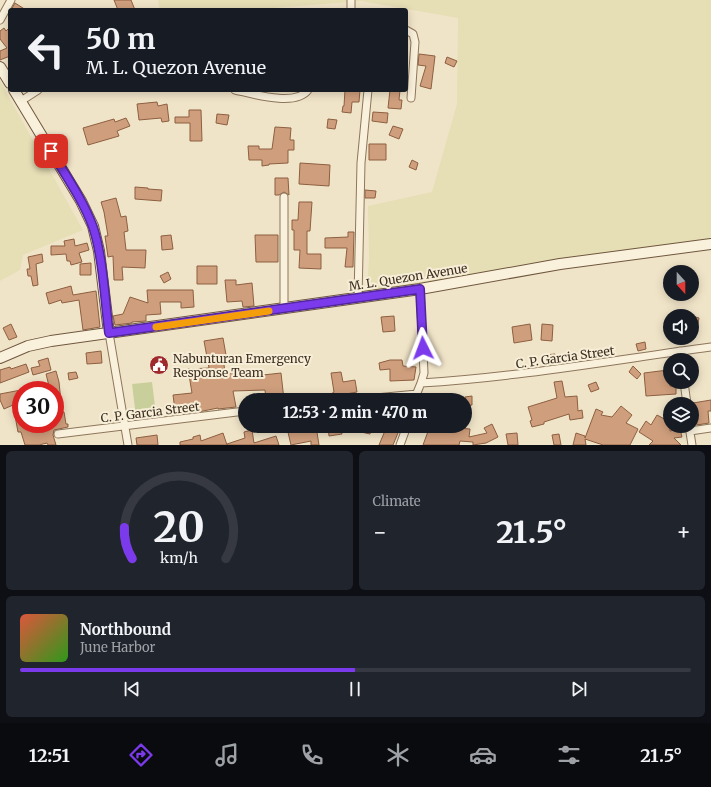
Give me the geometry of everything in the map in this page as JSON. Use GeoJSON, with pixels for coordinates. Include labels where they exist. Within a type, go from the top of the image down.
{"type":"FeatureCollection","features":[{"type":"Feature","properties":{"kind":"main road"},"geometry":{"type":"LineString","coordinates":[[0,67],[8,80]]}},
{"type":"Feature","properties":{"kind":"main road"},"geometry":{"type":"LineString","coordinates":[[15,92],[81,201],[93,226],[99,251],[109,333]]}},
{"type":"Feature","properties":{"kind":"main road","name":"M. L. Quezon Avenue"},"geometry":{"type":"LineString","coordinates":[[0,358],[14,351],[38,344],[420,289],[560,264],[711,244]]}},
{"type":"Feature","properties":{"kind":"street"},"geometry":{"type":"LineString","coordinates":[[0,20],[11,0]]}},
{"type":"Feature","properties":{"kind":"street"},"geometry":{"type":"LineString","coordinates":[[408,31],[413,34],[415,42],[411,98]]}},
{"type":"Feature","properties":{"kind":"street"},"geometry":{"type":"LineString","coordinates":[[21,101],[35,92]]}},
{"type":"Feature","properties":{"kind":"street"},"geometry":{"type":"LineString","coordinates":[[247,92],[288,99],[299,97],[306,92]]}},
{"type":"Feature","properties":{"kind":"street"},"geometry":{"type":"LineString","coordinates":[[358,298],[361,162],[368,92]]}},
{"type":"Feature","properties":{"kind":"street"},"geometry":{"type":"LineString","coordinates":[[284,197],[284,308]]}},
{"type":"Feature","properties":{"kind":"street"},"geometry":{"type":"LineString","coordinates":[[417,393],[421,383],[424,363],[420,289]]}},
{"type":"Feature","properties":{"kind":"street"},"geometry":{"type":"LineString","coordinates":[[109,333],[128,445]]}},
{"type":"Feature","properties":{"kind":"street","name":"C. P. Garcia Street"},"geometry":{"type":"LineString","coordinates":[[421,383],[505,376],[711,347]]}},
{"type":"Feature","properties":{"kind":"street","name":"C. P. Garcia Street"},"geometry":{"type":"LineString","coordinates":[[58,434],[238,412]]}},
{"type":"Feature","properties":{"kind":"street"},"geometry":{"type":"LineString","coordinates":[[699,428],[711,428]]}},
{"type":"Feature","properties":{"kind":"street"},"geometry":{"type":"LineString","coordinates":[[400,445],[404,433]]}},
{"type":"Feature","properties":{"kind":"street"},"geometry":{"type":"LineString","coordinates":[[691,433],[692,445]]}},
{"type":"Feature","properties":{"kind":"shaded area"},"geometry":{"type":"Polygon","coordinates":[[[158,0],[711,0],[711,239],[367,291],[369,258],[368,206],[432,192],[457,104],[458,18],[408,9],[408,8],[361,1],[272,8],[160,8],[158,0]]]}},
{"type":"Feature","properties":{"kind":"shaded area"},"geometry":{"type":"Polygon","coordinates":[[[0,81],[83,230],[23,255],[20,270],[0,281],[0,81]]]}},
{"type":"Feature","properties":{"kind":"green space"},"geometry":{"type":"Polygon","coordinates":[[[152,382],[156,414],[136,417],[132,384],[152,382]]]}},
{"type":"Feature","properties":{"kind":"building"},"geometry":{"type":"Polygon","coordinates":[[[114,0],[131,0],[134,8],[117,8],[114,0]]]}},
{"type":"Feature","properties":{"kind":"building"},"geometry":{"type":"Polygon","coordinates":[[[15,3],[23,8],[12,8],[15,3]]]}},
{"type":"Feature","properties":{"kind":"building"},"geometry":{"type":"Polygon","coordinates":[[[4,28],[6,31],[8,29],[8,57],[0,60],[0,51],[7,48],[0,39],[0,31],[4,28]]]}},
{"type":"Feature","properties":{"kind":"building"},"geometry":{"type":"Polygon","coordinates":[[[419,54],[435,56],[431,89],[420,86],[426,66],[418,65],[419,54]]]}},
{"type":"Feature","properties":{"kind":"building"},"geometry":{"type":"Polygon","coordinates":[[[447,57],[457,61],[454,67],[445,63],[447,57]]]}},
{"type":"Feature","properties":{"kind":"building"},"geometry":{"type":"Polygon","coordinates":[[[345,92],[360,92],[359,102],[352,102],[351,113],[342,112],[345,92]]]}},
{"type":"Feature","properties":{"kind":"building"},"geometry":{"type":"Polygon","coordinates":[[[390,92],[400,92],[399,100],[402,100],[401,109],[388,108],[390,92]]]}},
{"type":"Feature","properties":{"kind":"building"},"geometry":{"type":"Polygon","coordinates":[[[157,102],[158,106],[167,104],[169,121],[162,122],[161,118],[139,120],[137,104],[157,102]]]}},
{"type":"Feature","properties":{"kind":"building"},"geometry":{"type":"Polygon","coordinates":[[[189,110],[201,110],[202,141],[190,141],[190,123],[175,123],[175,117],[189,117],[189,110]]]}},
{"type":"Feature","properties":{"kind":"building"},"geometry":{"type":"Polygon","coordinates":[[[373,112],[388,113],[387,123],[372,121],[373,112]]]}},
{"type":"Feature","properties":{"kind":"building"},"geometry":{"type":"Polygon","coordinates":[[[217,114],[229,115],[227,125],[216,123],[217,114]]]}},
{"type":"Feature","properties":{"kind":"building"},"geometry":{"type":"Polygon","coordinates":[[[126,118],[130,126],[117,131],[119,136],[88,145],[83,128],[114,119],[115,122],[126,118]]]}},
{"type":"Feature","properties":{"kind":"building"},"geometry":{"type":"Polygon","coordinates":[[[328,119],[337,120],[335,129],[327,128],[328,119]]]}},
{"type":"Feature","properties":{"kind":"building"},"geometry":{"type":"Polygon","coordinates":[[[393,126],[403,129],[399,139],[389,135],[393,126]]]}},
{"type":"Feature","properties":{"kind":"building"},"geometry":{"type":"Polygon","coordinates":[[[275,127],[291,128],[290,140],[294,140],[294,150],[288,150],[288,163],[262,166],[262,160],[249,160],[248,146],[259,146],[259,149],[272,149],[275,127]]]}},
{"type":"Feature","properties":{"kind":"building"},"geometry":{"type":"Polygon","coordinates":[[[369,144],[386,144],[386,160],[369,160],[369,144]]]}},
{"type":"Feature","properties":{"kind":"building"},"geometry":{"type":"Polygon","coordinates":[[[412,160],[418,163],[416,170],[409,167],[412,160]]]}},
{"type":"Feature","properties":{"kind":"building"},"geometry":{"type":"Polygon","coordinates":[[[300,163],[330,165],[329,186],[299,184],[300,163]]]}},
{"type":"Feature","properties":{"kind":"building"},"geometry":{"type":"Polygon","coordinates":[[[275,178],[288,178],[289,195],[284,192],[279,195],[275,195],[275,178]]]}},
{"type":"Feature","properties":{"kind":"building"},"geometry":{"type":"Polygon","coordinates":[[[135,187],[162,190],[161,201],[135,199],[135,187]]]}},
{"type":"Feature","properties":{"kind":"building"},"geometry":{"type":"Polygon","coordinates":[[[365,190],[376,191],[375,198],[365,198],[365,190]]]}},
{"type":"Feature","properties":{"kind":"building"},"geometry":{"type":"Polygon","coordinates":[[[116,198],[121,217],[126,216],[128,231],[124,232],[126,250],[146,250],[145,268],[122,267],[123,280],[114,280],[113,256],[108,257],[105,236],[108,236],[101,202],[116,198]]]}},
{"type":"Feature","properties":{"kind":"building"},"geometry":{"type":"Polygon","coordinates":[[[299,202],[312,202],[310,231],[307,231],[307,254],[321,254],[321,269],[299,268],[300,250],[294,250],[294,230],[292,230],[292,220],[298,220],[299,202]]]}},
{"type":"Feature","properties":{"kind":"building"},"geometry":{"type":"Polygon","coordinates":[[[348,232],[354,232],[353,267],[345,267],[347,248],[325,248],[325,238],[348,237],[348,232]]]}},
{"type":"Feature","properties":{"kind":"building"},"geometry":{"type":"Polygon","coordinates":[[[171,235],[173,249],[162,250],[161,236],[171,235]]]}},
{"type":"Feature","properties":{"kind":"building"},"geometry":{"type":"Polygon","coordinates":[[[255,235],[278,235],[278,262],[256,262],[255,235]]]}},
{"type":"Feature","properties":{"kind":"building"},"geometry":{"type":"Polygon","coordinates":[[[74,239],[75,246],[87,243],[89,250],[79,253],[82,262],[71,265],[70,261],[67,261],[66,254],[51,255],[51,246],[65,246],[64,241],[74,239]]]}},
{"type":"Feature","properties":{"kind":"building"},"geometry":{"type":"Polygon","coordinates":[[[42,254],[43,262],[36,264],[38,285],[33,286],[31,276],[28,276],[27,269],[30,269],[28,257],[42,254]]]}},
{"type":"Feature","properties":{"kind":"building"},"geometry":{"type":"Polygon","coordinates":[[[91,263],[91,275],[80,275],[80,264],[91,263]]]}},
{"type":"Feature","properties":{"kind":"building"},"geometry":{"type":"Polygon","coordinates":[[[197,266],[217,266],[217,284],[197,284],[197,266]]]}},
{"type":"Feature","properties":{"kind":"building"},"geometry":{"type":"Polygon","coordinates":[[[168,272],[171,279],[164,283],[160,276],[168,272]]]}},
{"type":"Feature","properties":{"kind":"building"},"geometry":{"type":"Polygon","coordinates":[[[225,280],[236,280],[236,285],[252,283],[254,306],[243,307],[242,301],[227,302],[225,280]]]}},
{"type":"Feature","properties":{"kind":"building"},"geometry":{"type":"Polygon","coordinates":[[[71,286],[73,295],[96,291],[100,327],[83,330],[79,300],[62,303],[61,300],[49,304],[46,293],[71,286]]]}},
{"type":"Feature","properties":{"kind":"building"},"geometry":{"type":"Polygon","coordinates":[[[147,290],[193,290],[194,307],[181,308],[181,302],[160,302],[161,314],[146,315],[146,321],[115,325],[113,316],[123,314],[130,297],[148,303],[147,290]]]}},
{"type":"Feature","properties":{"kind":"building"},"geometry":{"type":"Polygon","coordinates":[[[394,316],[395,331],[383,332],[381,317],[394,316]]]}},
{"type":"Feature","properties":{"kind":"building"},"geometry":{"type":"Polygon","coordinates":[[[11,324],[17,337],[9,340],[3,328],[11,324]]]}},
{"type":"Feature","properties":{"kind":"building"},"geometry":{"type":"Polygon","coordinates":[[[530,324],[532,340],[514,343],[512,327],[530,324]]]}},
{"type":"Feature","properties":{"kind":"building"},"geometry":{"type":"Polygon","coordinates":[[[542,324],[553,325],[552,341],[541,340],[542,324]]]}},
{"type":"Feature","properties":{"kind":"building"},"geometry":{"type":"Polygon","coordinates":[[[223,338],[226,355],[223,356],[225,373],[254,372],[254,376],[281,373],[283,393],[265,393],[265,390],[233,391],[236,407],[218,408],[198,412],[197,408],[175,410],[173,395],[192,393],[188,369],[209,368],[204,341],[223,338]]]}},
{"type":"Feature","properties":{"kind":"building"},"geometry":{"type":"Polygon","coordinates":[[[645,342],[646,349],[638,351],[636,344],[645,342]]]}},
{"type":"Feature","properties":{"kind":"building"},"geometry":{"type":"Polygon","coordinates":[[[101,351],[102,363],[87,364],[86,353],[101,351]]]}},
{"type":"Feature","properties":{"kind":"building"},"geometry":{"type":"Polygon","coordinates":[[[555,354],[556,364],[546,365],[545,355],[555,354]]]}},
{"type":"Feature","properties":{"kind":"building"},"geometry":{"type":"Polygon","coordinates":[[[48,358],[51,370],[33,375],[31,368],[40,366],[38,361],[48,358]]]}},
{"type":"Feature","properties":{"kind":"building"},"geometry":{"type":"Polygon","coordinates":[[[390,360],[402,360],[403,366],[416,367],[414,380],[390,381],[390,369],[380,370],[379,363],[390,360]]]}},
{"type":"Feature","properties":{"kind":"building"},"geometry":{"type":"Polygon","coordinates":[[[26,364],[29,372],[0,383],[0,370],[10,367],[11,369],[26,364]]]}},
{"type":"Feature","properties":{"kind":"building"},"geometry":{"type":"Polygon","coordinates":[[[633,366],[641,374],[637,379],[629,372],[633,366]]]}},
{"type":"Feature","properties":{"kind":"building"},"geometry":{"type":"Polygon","coordinates":[[[56,371],[59,381],[48,381],[46,374],[56,371]]]}},
{"type":"Feature","properties":{"kind":"building"},"geometry":{"type":"Polygon","coordinates":[[[663,371],[663,389],[676,389],[676,394],[646,396],[644,373],[663,371]]]}},
{"type":"Feature","properties":{"kind":"building"},"geometry":{"type":"Polygon","coordinates":[[[76,372],[78,378],[69,380],[68,373],[76,372]]]}},
{"type":"Feature","properties":{"kind":"building"},"geometry":{"type":"Polygon","coordinates":[[[341,372],[343,382],[355,380],[357,392],[332,393],[334,392],[331,373],[341,372]]]}},
{"type":"Feature","properties":{"kind":"building"},"geometry":{"type":"Polygon","coordinates":[[[562,381],[565,397],[577,396],[578,411],[582,410],[583,418],[570,420],[569,414],[532,427],[530,421],[532,420],[528,407],[557,398],[554,382],[562,381]]]}},
{"type":"Feature","properties":{"kind":"building"},"geometry":{"type":"Polygon","coordinates":[[[596,382],[599,389],[591,392],[588,385],[596,382]]]}},
{"type":"Feature","properties":{"kind":"building"},"geometry":{"type":"Polygon","coordinates":[[[12,392],[12,405],[4,409],[0,400],[0,394],[12,392]]]}},
{"type":"Feature","properties":{"kind":"building"},"geometry":{"type":"Polygon","coordinates":[[[711,400],[711,411],[708,411],[709,423],[699,425],[699,402],[711,400]]]}},
{"type":"Feature","properties":{"kind":"building"},"geometry":{"type":"Polygon","coordinates":[[[621,406],[632,415],[626,423],[638,429],[630,445],[603,445],[585,439],[586,445],[573,445],[576,433],[585,436],[585,438],[596,409],[603,412],[601,415],[612,417],[621,406]]]}},
{"type":"Feature","properties":{"kind":"building"},"geometry":{"type":"Polygon","coordinates":[[[64,412],[66,424],[68,424],[68,427],[64,428],[64,412]]]}},
{"type":"Feature","properties":{"kind":"building"},"geometry":{"type":"Polygon","coordinates":[[[657,415],[663,418],[663,433],[681,433],[682,437],[674,438],[681,445],[649,445],[653,441],[639,432],[646,421],[651,425],[657,415]]]}},
{"type":"Feature","properties":{"kind":"building"},"geometry":{"type":"Polygon","coordinates":[[[492,424],[498,437],[486,443],[473,445],[473,442],[460,441],[459,445],[423,445],[427,433],[470,433],[469,437],[487,433],[484,428],[492,424]]]}},
{"type":"Feature","properties":{"kind":"building"},"geometry":{"type":"Polygon","coordinates":[[[21,433],[53,433],[56,445],[48,445],[47,443],[39,445],[25,445],[21,433]]]}},
{"type":"Feature","properties":{"kind":"building"},"geometry":{"type":"Polygon","coordinates":[[[223,433],[227,445],[180,445],[180,442],[193,439],[193,437],[200,435],[201,441],[223,433]]]}},
{"type":"Feature","properties":{"kind":"building"},"geometry":{"type":"Polygon","coordinates":[[[244,433],[252,433],[254,443],[276,436],[279,445],[227,444],[245,438],[244,433]]]}},
{"type":"Feature","properties":{"kind":"building"},"geometry":{"type":"Polygon","coordinates":[[[288,433],[317,433],[319,445],[311,445],[311,441],[291,445],[288,433]]]}},
{"type":"Feature","properties":{"kind":"building"},"geometry":{"type":"Polygon","coordinates":[[[329,433],[342,433],[342,434],[329,436],[329,433]]]}},
{"type":"Feature","properties":{"kind":"building"},"geometry":{"type":"Polygon","coordinates":[[[384,433],[398,433],[393,445],[379,445],[384,433]]]}},
{"type":"Feature","properties":{"kind":"building"},"geometry":{"type":"Polygon","coordinates":[[[517,433],[518,445],[508,445],[506,434],[517,433]]]}},
{"type":"Feature","properties":{"kind":"building"},"geometry":{"type":"Polygon","coordinates":[[[559,434],[561,445],[554,445],[552,435],[559,434]]]}},
{"type":"Feature","properties":{"kind":"building"},"geometry":{"type":"Polygon","coordinates":[[[157,435],[158,445],[137,445],[136,438],[157,435]]]}},
{"type":"Feature","properties":{"kind":"slow traffic"},"geometry":{"type":"LineString","coordinates":[[156,327],[269,311]]}},
{"type":"Feature","properties":{"kind":"place","name":"Nabunturan Emergency Response Team"},"geometry":{"type":"Point","coordinates":[159,365]}},
{"type":"Feature","properties":{"kind":"route"},"geometry":{"type":"LineString","coordinates":[[51,151],[81,201],[93,226],[99,251],[109,333],[420,289],[423,348]]}}]}
